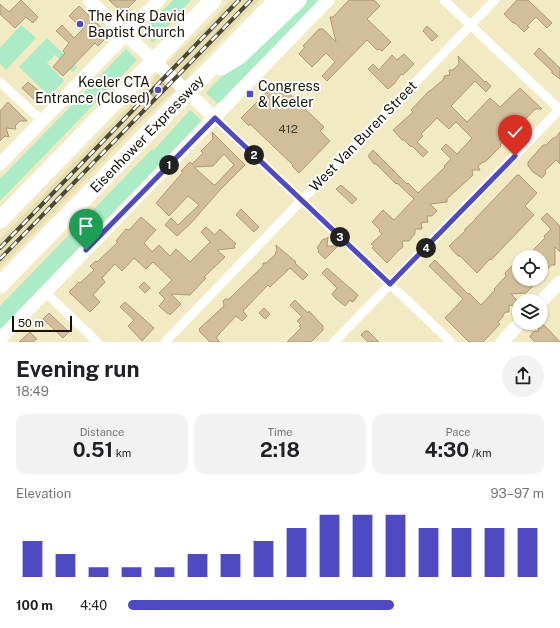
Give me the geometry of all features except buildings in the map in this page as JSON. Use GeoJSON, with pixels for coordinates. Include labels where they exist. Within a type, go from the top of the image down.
{"type":"FeatureCollection","features":[{"type":"Feature","properties":{"kind":"highway"},"geometry":{"type":"LineString","coordinates":[[0,220],[213,0]]}},
{"type":"Feature","properties":{"kind":"highway","name":"Eisenhower Expressway"},"geometry":{"type":"LineString","coordinates":[[0,285],[276,0]]}},
{"type":"Feature","properties":{"kind":"highway"},"geometry":{"type":"LineString","coordinates":[[199,80],[239,56],[298,0]]}},
{"type":"Feature","properties":{"kind":"street"},"geometry":{"type":"LineString","coordinates":[[89,0],[451,342]]}},
{"type":"Feature","properties":{"kind":"street"},"geometry":{"type":"LineString","coordinates":[[0,164],[159,0]]}},
{"type":"Feature","properties":{"kind":"street"},"geometry":{"type":"LineString","coordinates":[[0,339],[328,0]]}},
{"type":"Feature","properties":{"kind":"street"},"geometry":{"type":"LineString","coordinates":[[334,342],[560,110],[444,0]]}},
{"type":"Feature","properties":{"kind":"street","name":"West Van Buren Street"},"geometry":{"type":"LineString","coordinates":[[165,342],[495,0]]}},
{"type":"Feature","properties":{"kind":"street"},"geometry":{"type":"LineString","coordinates":[[0,82],[42,121]]}},
{"type":"Feature","properties":{"kind":"street"},"geometry":{"type":"LineString","coordinates":[[548,295],[560,282]]}},
{"type":"Feature","properties":{"kind":"street"},"geometry":{"type":"LineString","coordinates":[[45,292],[97,342]]}},
{"type":"Feature","properties":{"kind":"street"},"geometry":{"type":"LineString","coordinates":[[502,342],[513,330]]}},
{"type":"Feature","properties":{"kind":"shaded area"},"geometry":{"type":"Polygon","coordinates":[[[231,0],[259,0],[190,72],[189,76],[137,126],[0,268],[0,239],[153,81],[154,77],[171,59],[231,0]]]}},
{"type":"Feature","properties":{"kind":"green space"},"geometry":{"type":"Polygon","coordinates":[[[173,0],[191,0],[153,43],[143,33],[143,31],[173,0]]]}},
{"type":"Feature","properties":{"kind":"green space"},"geometry":{"type":"Polygon","coordinates":[[[303,0],[319,0],[219,103],[217,103],[206,93],[216,82],[303,0]]]}},
{"type":"Feature","properties":{"kind":"green space"},"geometry":{"type":"Polygon","coordinates":[[[21,25],[36,38],[6,70],[0,64],[0,48],[21,25]]]}},
{"type":"Feature","properties":{"kind":"green space"},"geometry":{"type":"Polygon","coordinates":[[[47,38],[77,67],[73,72],[55,55],[47,63],[64,81],[49,96],[19,67],[47,38]]]}},
{"type":"Feature","properties":{"kind":"green space"},"geometry":{"type":"Polygon","coordinates":[[[126,49],[137,60],[0,201],[0,179],[126,49]]]}},
{"type":"Feature","properties":{"kind":"green space"},"geometry":{"type":"Polygon","coordinates":[[[190,110],[201,120],[201,122],[0,330],[0,306],[152,149],[154,150],[190,110]]]}},
{"type":"Feature","properties":{"kind":"railway"},"geometry":{"type":"LineString","coordinates":[[0,248],[239,0]]}},
{"type":"Feature","properties":{"kind":"railway"},"geometry":{"type":"LineString","coordinates":[[0,259],[251,0]]}},
{"type":"Feature","properties":{"kind":"place","name":"The King David Baptist Church"},"geometry":{"type":"Point","coordinates":[80,24]}},
{"type":"Feature","properties":{"kind":"place","name":"Keeler CTA Entrance (Closed)"},"geometry":{"type":"Point","coordinates":[158,90]}},
{"type":"Feature","properties":{"kind":"place","name":"Congress & Keeler"},"geometry":{"type":"Point","coordinates":[250,94]}},
{"type":"Feature","properties":{"kind":"route"},"geometry":{"type":"LineString","coordinates":[[86,250],[215,118],[390,284],[515,156]]}}]}
